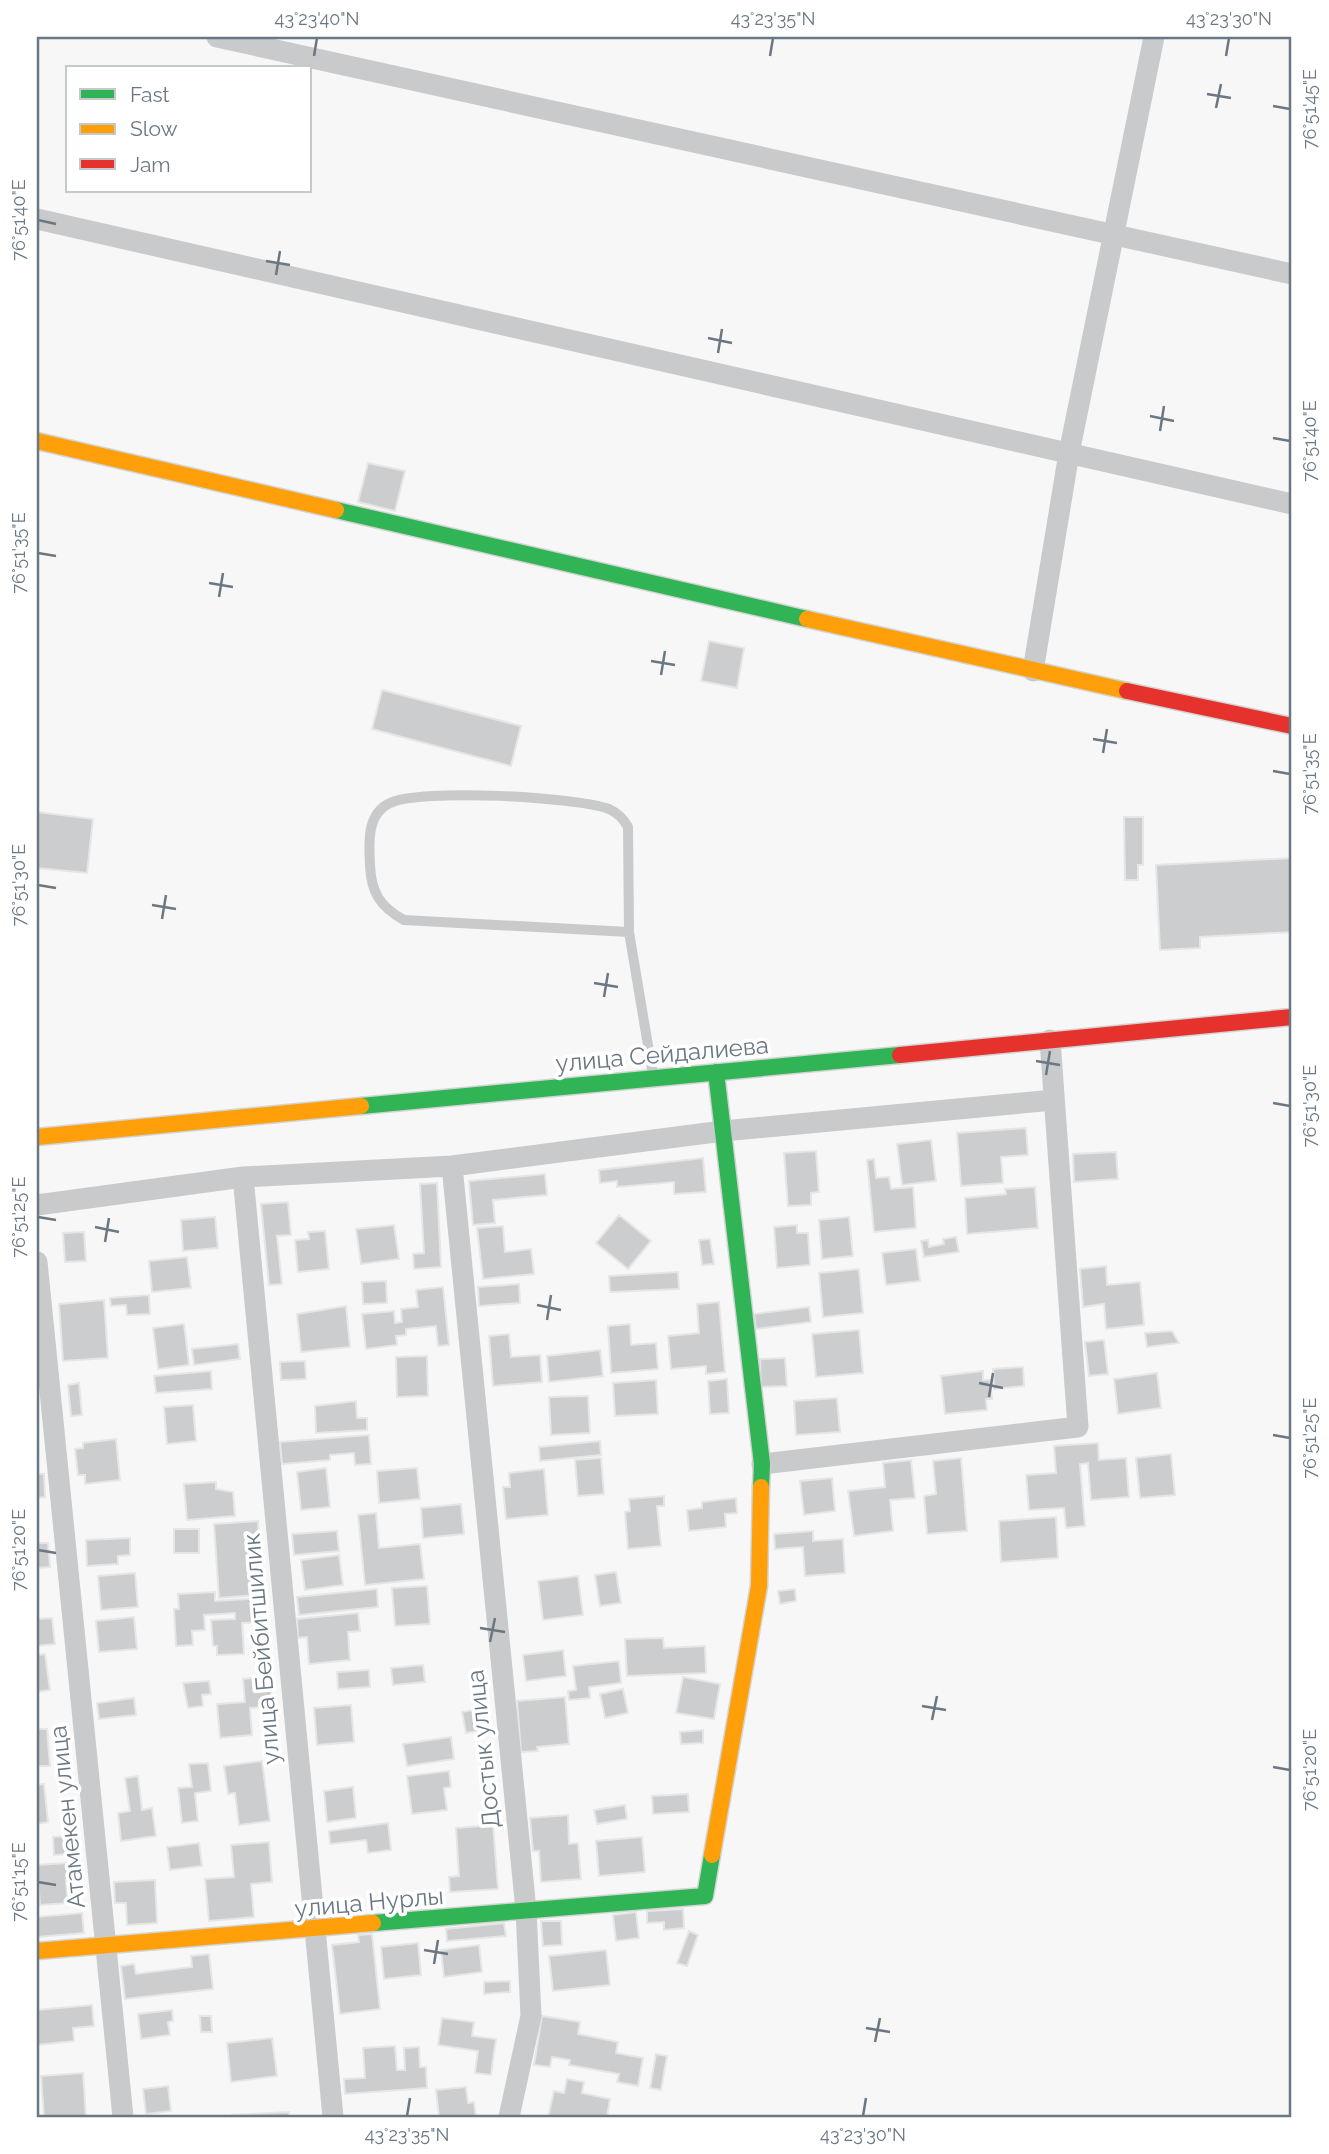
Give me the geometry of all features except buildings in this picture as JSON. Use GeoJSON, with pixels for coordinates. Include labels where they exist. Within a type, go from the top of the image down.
{"type":"FeatureCollection","features":[{"type":"Feature","properties":{"kind":"street"},"geometry":{"type":"LineString","coordinates":[[217,37],[1292,274]]}},
{"type":"Feature","properties":{"kind":"street"},"geometry":{"type":"LineString","coordinates":[[1033,671],[1069,453],[1154,37]]}},
{"type":"Feature","properties":{"kind":"street"},"geometry":{"type":"LineString","coordinates":[[37,219],[1292,504]]}},
{"type":"Feature","properties":{"kind":"street"},"geometry":{"type":"LineString","coordinates":[[37,441],[1033,671],[1292,726]]}},
{"type":"Feature","properties":{"kind":"street","name":"улица Сейдалиева"},"geometry":{"type":"LineString","coordinates":[[37,1137],[1292,1017]]}},
{"type":"Feature","properties":{"kind":"street"},"geometry":{"type":"LineString","coordinates":[[716,1072],[762,1464],[1078,1427],[1050,1040]]}},
{"type":"Feature","properties":{"kind":"street"},"geometry":{"type":"LineString","coordinates":[[37,1205],[243,1177],[452,1166],[723,1130],[1054,1100]]}},
{"type":"Feature","properties":{"kind":"street","name":"Достык улица"},"geometry":{"type":"LineString","coordinates":[[452,1166],[526,1910],[531,2016],[509,2117]]}},
{"type":"Feature","properties":{"kind":"street","name":"улица Бейбитшилик"},"geometry":{"type":"LineString","coordinates":[[243,1177],[332,2117]]}},
{"type":"Feature","properties":{"kind":"street","name":"Атамекен улица"},"geometry":{"type":"LineString","coordinates":[[37,1262],[123,2117]]}},
{"type":"Feature","properties":{"kind":"street","name":"улица Нурлы"},"geometry":{"type":"LineString","coordinates":[[37,1951],[705,1896],[759,1586],[762,1464]]}},
{"type":"Feature","properties":{"kind":"lane"},"geometry":{"type":"LineString","coordinates":[[629,932],[404,920],[377,900],[370,883],[369,833],[377,815],[388,803],[412,797],[449,795],[576,803],[608,809],[621,816],[628,827],[629,932],[653,1078]]}},
{"type":"Feature","properties":{"kind":"traffic: fast"},"geometry":{"type":"LineString","coordinates":[[336,510],[807,619]]}},
{"type":"Feature","properties":{"kind":"traffic: fast"},"geometry":{"type":"LineString","coordinates":[[361,1106],[900,1055]]}},
{"type":"Feature","properties":{"kind":"traffic: fast"},"geometry":{"type":"LineString","coordinates":[[716,1072],[762,1464],[761,1487]]}},
{"type":"Feature","properties":{"kind":"traffic: fast"},"geometry":{"type":"LineString","coordinates":[[373,1923],[705,1896],[712,1855]]}},
{"type":"Feature","properties":{"kind":"traffic: slow"},"geometry":{"type":"LineString","coordinates":[[37,441],[336,510]]}},
{"type":"Feature","properties":{"kind":"traffic: slow"},"geometry":{"type":"LineString","coordinates":[[807,619],[1127,691]]}},
{"type":"Feature","properties":{"kind":"traffic: slow"},"geometry":{"type":"LineString","coordinates":[[37,1137],[361,1106]]}},
{"type":"Feature","properties":{"kind":"traffic: slow"},"geometry":{"type":"LineString","coordinates":[[712,1855],[759,1586],[761,1487]]}},
{"type":"Feature","properties":{"kind":"traffic: slow"},"geometry":{"type":"LineString","coordinates":[[37,1951],[373,1923]]}},
{"type":"Feature","properties":{"kind":"traffic: jam"},"geometry":{"type":"LineString","coordinates":[[1127,691],[1292,726]]}},
{"type":"Feature","properties":{"kind":"traffic: jam"},"geometry":{"type":"LineString","coordinates":[[900,1055],[1292,1017]]}}]}
